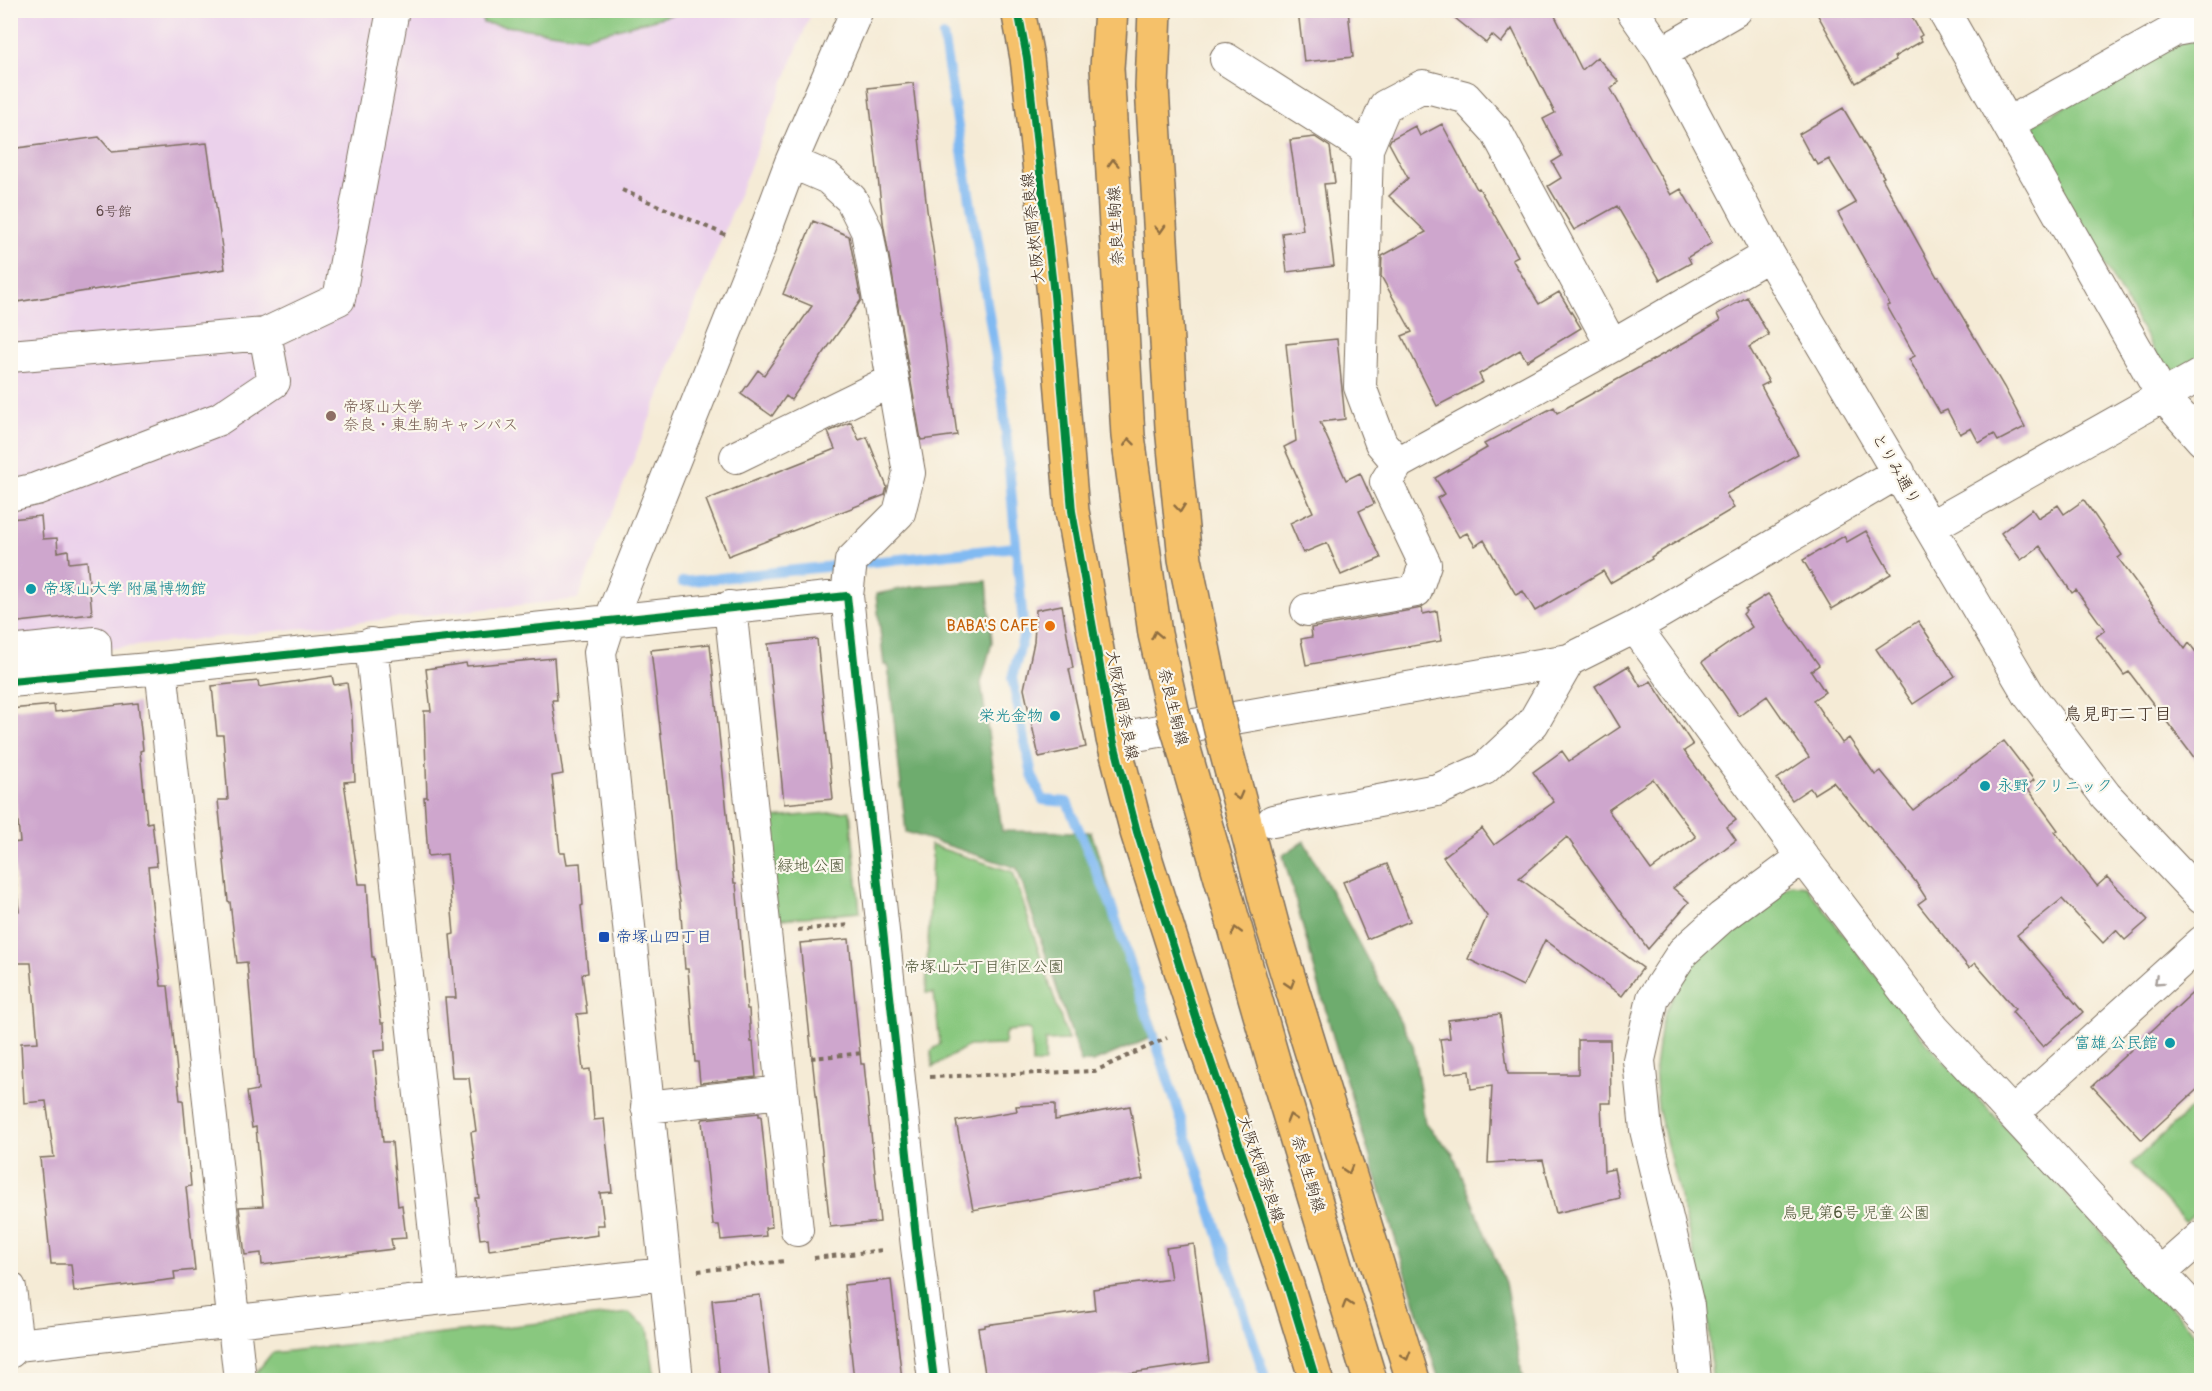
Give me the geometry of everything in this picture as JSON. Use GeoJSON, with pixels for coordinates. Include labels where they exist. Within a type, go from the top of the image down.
{"type":"FeatureCollection","features":[{"type":"Feature","properties":{"kind":"main road","name":"大阪枚岡奈良線"},"geometry":{"type":"LineString","coordinates":[[1018,10],[1027,58],[1054,295],[1072,510],[1113,739],[1137,832],[1198,1024],[1287,1285],[1316,1380]]}},
{"type":"Feature","properties":{"kind":"main road","name":"奈良生駒線"},"geometry":{"type":"LineString","coordinates":[[1111,10],[1107,68],[1128,436],[1155,634],[1182,747],[1279,1081],[1370,1380]]}},
{"type":"Feature","properties":{"kind":"main road"},"geometry":{"type":"LineString","coordinates":[[1155,10],[1152,87],[1172,427],[1185,559],[1223,739],[1272,924],[1413,1380]]}},
{"type":"Feature","properties":{"kind":"main road"},"geometry":{"type":"LineString","coordinates":[[1152,87],[1166,10]]}},
{"type":"Feature","properties":{"kind":"street"},"geometry":{"type":"LineString","coordinates":[[10,356],[265,334],[339,299],[393,10]]}},
{"type":"Feature","properties":{"kind":"street"},"geometry":{"type":"LineString","coordinates":[[677,1380],[600,651],[791,162],[857,10]]}},
{"type":"Feature","properties":{"kind":"street","name":"とりみ通り"},"geometry":{"type":"LineString","coordinates":[[1632,10],[1662,53],[1769,255],[2029,694],[2106,796],[2202,898]]}},
{"type":"Feature","properties":{"kind":"street"},"geometry":{"type":"LineString","coordinates":[[1662,53],[1736,10]]}},
{"type":"Feature","properties":{"kind":"street"},"geometry":{"type":"LineString","coordinates":[[1943,10],[2163,396],[2202,440]]}},
{"type":"Feature","properties":{"kind":"street"},"geometry":{"type":"LineString","coordinates":[[2009,123],[2175,30],[2202,25]]}},
{"type":"Feature","properties":{"kind":"street"},"geometry":{"type":"LineString","coordinates":[[1226,59],[1367,150]]}},
{"type":"Feature","properties":{"kind":"street"},"geometry":{"type":"LineString","coordinates":[[1398,463],[1382,443],[1360,387],[1367,150],[1385,106],[1423,86],[1465,97],[1496,131],[1612,346]]}},
{"type":"Feature","properties":{"kind":"street"},"geometry":{"type":"LineString","coordinates":[[791,162],[828,178],[844,192],[851,199],[867,231],[909,472],[899,513],[850,561],[847,596],[934,1380]]}},
{"type":"Feature","properties":{"kind":"street"},"geometry":{"type":"LineString","coordinates":[[1306,610],[1416,591],[1425,564],[1386,482],[1398,463],[1612,346],[1769,255]]}},
{"type":"Feature","properties":{"kind":"street"},"geometry":{"type":"LineString","coordinates":[[10,495],[36,489],[219,419],[274,382],[265,334]]}},
{"type":"Feature","properties":{"kind":"street"},"geometry":{"type":"LineString","coordinates":[[1930,527],[2202,374]]}},
{"type":"Feature","properties":{"kind":"street"},"geometry":{"type":"LineString","coordinates":[[736,457],[893,380]]}},
{"type":"Feature","properties":{"kind":"street"},"geometry":{"type":"LineString","coordinates":[[1113,739],[1569,660],[1635,627],[1899,472]]}},
{"type":"Feature","properties":{"kind":"street"},"geometry":{"type":"LineString","coordinates":[[10,681],[161,668],[370,644],[847,596]]}},
{"type":"Feature","properties":{"kind":"street"},"geometry":{"type":"LineString","coordinates":[[730,607],[797,1230]]}},
{"type":"Feature","properties":{"kind":"street"},"geometry":{"type":"LineString","coordinates":[[1635,627],[1803,856],[1934,1029],[2202,1318]]}},
{"type":"Feature","properties":{"kind":"street"},"geometry":{"type":"LineString","coordinates":[[10,652],[95,643],[96,674]]}},
{"type":"Feature","properties":{"kind":"street"},"geometry":{"type":"LineString","coordinates":[[370,644],[442,1297]]}},
{"type":"Feature","properties":{"kind":"street"},"geometry":{"type":"LineString","coordinates":[[1273,821],[1437,790],[1484,769],[1533,723],[1569,660]]}},
{"type":"Feature","properties":{"kind":"street"},"geometry":{"type":"LineString","coordinates":[[161,668],[240,1380]]}},
{"type":"Feature","properties":{"kind":"street"},"geometry":{"type":"LineString","coordinates":[[1695,1380],[1688,1306],[1646,1130],[1639,1060],[1653,998],[1683,952],[1722,917],[1803,856]]}},
{"type":"Feature","properties":{"kind":"street"},"geometry":{"type":"LineString","coordinates":[[2013,1113],[2202,942]]}},
{"type":"Feature","properties":{"kind":"street"},"geometry":{"type":"LineString","coordinates":[[647,1107],[781,1092]]}},
{"type":"Feature","properties":{"kind":"street"},"geometry":{"type":"LineString","coordinates":[[2160,1274],[2202,1236]]}},
{"type":"Feature","properties":{"kind":"street"},"geometry":{"type":"LineString","coordinates":[[10,1288],[14,1348],[442,1297],[664,1274]]}},
{"type":"Feature","properties":{"kind":"path"},"geometry":{"type":"LineString","coordinates":[[622,190],[759,248]]}},
{"type":"Feature","properties":{"kind":"path"},"geometry":{"type":"LineString","coordinates":[[764,933],[882,922]]}},
{"type":"Feature","properties":{"kind":"path"},"geometry":{"type":"LineString","coordinates":[[778,1062],[1095,1071],[1198,1024]]}},
{"type":"Feature","properties":{"kind":"shaded area","name":"帝塚山大学 奈良・東生駒キャンパス"},"geometry":{"type":"Polygon","coordinates":[[[10,11],[812,11],[578,599],[11,659],[10,11]]]}},
{"type":"Feature","properties":{"kind":"green space"},"geometry":{"type":"Polygon","coordinates":[[[483,11],[686,11],[586,37],[483,23],[483,11]]]}},
{"type":"Feature","properties":{"kind":"green space"},"geometry":{"type":"Polygon","coordinates":[[[2201,39],[2201,358],[2179,371],[2163,366],[2032,139],[2035,123],[2182,42],[2201,39]]]}},
{"type":"Feature","properties":{"kind":"green space"},"geometry":{"type":"Polygon","coordinates":[[[987,581],[992,642],[981,683],[1002,831],[1091,832],[1158,1035],[1093,1062],[1081,1062],[1017,868],[906,832],[888,665],[884,665],[876,594],[911,587],[987,581]]]}},
{"type":"Feature","properties":{"kind":"green space","name":"緑地 公園"},"geometry":{"type":"Polygon","coordinates":[[[850,811],[860,912],[771,920],[761,819],[850,811]]]}},
{"type":"Feature","properties":{"kind":"green space"},"geometry":{"type":"Polygon","coordinates":[[[1304,841],[1413,1045],[1425,1123],[1453,1154],[1505,1283],[1523,1380],[1439,1380],[1337,1051],[1283,855],[1304,841]]]}},
{"type":"Feature","properties":{"kind":"green space","name":"帝塚山六丁目街区公園"},"geometry":{"type":"Polygon","coordinates":[[[930,845],[1013,872],[1068,1040],[1045,1041],[1045,1062],[1032,1064],[1031,1031],[1027,1029],[1008,1031],[1005,1034],[1004,1045],[968,1046],[933,1067],[931,1051],[940,1044],[934,993],[926,993],[932,854],[930,845]]]}},
{"type":"Feature","properties":{"kind":"green space","name":"鳥見 第6号 児童 公園"},"geometry":{"type":"Polygon","coordinates":[[[1791,884],[1806,886],[1923,1038],[2201,1340],[2201,1380],[1712,1380],[1709,1328],[1695,1258],[1658,1108],[1655,1068],[1660,1030],[1666,1010],[1681,982],[1705,949],[1791,884]]]}},
{"type":"Feature","properties":{"kind":"green space"},"geometry":{"type":"Polygon","coordinates":[[[2201,1099],[2201,1207],[2185,1222],[2131,1164],[2201,1099]]]}},
{"type":"Feature","properties":{"kind":"green space"},"geometry":{"type":"Polygon","coordinates":[[[629,1313],[648,1328],[655,1380],[255,1380],[255,1374],[272,1353],[629,1313]]]}},
{"type":"Feature","properties":{"kind":"building"},"geometry":{"type":"Polygon","coordinates":[[[1298,10],[1348,10],[1353,57],[1304,62],[1298,10]]]}},
{"type":"Feature","properties":{"kind":"building"},"geometry":{"type":"Polygon","coordinates":[[[1445,10],[1552,10],[1582,70],[1597,57],[1619,82],[1611,89],[1671,195],[1681,189],[1712,243],[1688,257],[1691,263],[1660,280],[1617,206],[1574,230],[1548,186],[1561,178],[1552,162],[1562,156],[1543,119],[1555,113],[1512,29],[1501,43],[1492,35],[1486,43],[1445,10]]]}},
{"type":"Feature","properties":{"kind":"building"},"geometry":{"type":"Polygon","coordinates":[[[1815,10],[1908,10],[1922,35],[1919,37],[1922,41],[1894,57],[1896,60],[1856,83],[1815,10]]]}},
{"type":"Feature","properties":{"kind":"building"},"geometry":{"type":"Polygon","coordinates":[[[913,83],[927,210],[957,435],[921,440],[883,222],[868,88],[913,83]]]}},
{"type":"Feature","properties":{"kind":"building"},"geometry":{"type":"Polygon","coordinates":[[[1843,108],[1884,177],[1882,178],[1937,277],[2004,387],[2025,427],[1998,441],[1994,434],[1979,443],[1971,428],[1960,434],[1947,410],[1940,413],[1909,359],[1915,356],[1887,306],[1890,305],[1838,213],[1856,203],[1829,159],[1818,165],[1799,134],[1843,108]]]}},
{"type":"Feature","properties":{"kind":"building"},"geometry":{"type":"Polygon","coordinates":[[[1442,124],[1477,189],[1479,188],[1518,256],[1512,259],[1539,304],[1559,292],[1581,328],[1527,361],[1520,350],[1479,374],[1483,382],[1437,406],[1402,336],[1412,332],[1381,276],[1382,256],[1426,232],[1389,196],[1408,178],[1389,143],[1391,139],[1415,126],[1420,136],[1442,124]]]}},
{"type":"Feature","properties":{"kind":"building"},"geometry":{"type":"Polygon","coordinates":[[[99,137],[112,152],[207,143],[225,269],[10,303],[10,149],[99,137]]]}},
{"type":"Feature","properties":{"kind":"building"},"geometry":{"type":"Polygon","coordinates":[[[1315,137],[1330,147],[1335,183],[1324,184],[1334,266],[1287,272],[1282,233],[1303,230],[1290,140],[1315,137]]]}},
{"type":"Feature","properties":{"kind":"building"},"geometry":{"type":"Polygon","coordinates":[[[813,221],[849,236],[861,300],[791,400],[786,396],[772,416],[741,394],[758,370],[764,375],[812,306],[783,294],[813,221]]]}},
{"type":"Feature","properties":{"kind":"building"},"geometry":{"type":"Polygon","coordinates":[[[1747,297],[1769,335],[1749,347],[1769,382],[1761,386],[1798,454],[1726,494],[1734,508],[1651,557],[1652,559],[1610,583],[1603,571],[1535,611],[1523,591],[1516,595],[1484,540],[1475,546],[1467,533],[1459,537],[1437,498],[1445,494],[1435,478],[1487,448],[1484,444],[1554,407],[1557,413],[1694,337],[1720,321],[1717,314],[1747,297]]]}},
{"type":"Feature","properties":{"kind":"building"},"geometry":{"type":"Polygon","coordinates":[[[1337,339],[1345,419],[1320,422],[1346,480],[1360,473],[1374,504],[1359,511],[1381,558],[1341,575],[1327,543],[1303,553],[1290,523],[1313,512],[1284,447],[1296,441],[1286,344],[1337,339]]]}},
{"type":"Feature","properties":{"kind":"building"},"geometry":{"type":"Polygon","coordinates":[[[851,422],[859,440],[867,437],[887,487],[885,495],[728,556],[706,500],[835,449],[828,432],[851,422]]]}},
{"type":"Feature","properties":{"kind":"building"},"geometry":{"type":"Polygon","coordinates":[[[2084,500],[2122,555],[2118,558],[2185,649],[2189,643],[2202,660],[2202,768],[2129,672],[2124,675],[2096,637],[2105,630],[2076,590],[2072,593],[2040,546],[2021,560],[2001,533],[2032,509],[2038,518],[2058,505],[2064,514],[2084,500]]]}},
{"type":"Feature","properties":{"kind":"building"},"geometry":{"type":"Polygon","coordinates":[[[41,516],[43,539],[57,538],[58,552],[68,550],[69,563],[87,561],[92,614],[10,623],[10,519],[41,516]]]}},
{"type":"Feature","properties":{"kind":"building"},"geometry":{"type":"Polygon","coordinates":[[[1866,531],[1891,574],[1832,609],[1803,560],[1844,536],[1847,542],[1866,531]]]}},
{"type":"Feature","properties":{"kind":"building"},"geometry":{"type":"Polygon","coordinates":[[[1768,594],[1819,665],[1811,671],[1825,692],[1813,700],[1842,743],[1849,738],[1875,775],[1881,771],[1913,810],[2004,741],[2034,780],[2026,786],[2058,830],[2055,832],[2097,886],[2107,877],[2148,920],[2125,940],[2116,930],[2103,943],[2062,899],[2017,935],[2083,1012],[2043,1047],[2012,1012],[2015,1009],[1975,963],[1969,968],[1918,904],[1926,898],[1915,881],[1833,782],[1814,794],[1810,788],[1792,800],[1777,779],[1809,757],[1767,696],[1739,716],[1702,662],[1752,627],[1743,614],[1746,611],[1744,609],[1768,594]]]}},
{"type":"Feature","properties":{"kind":"building"},"geometry":{"type":"Polygon","coordinates":[[[1062,605],[1073,668],[1069,669],[1086,747],[1039,757],[1024,689],[1034,642],[1036,610],[1062,605]]]}},
{"type":"Feature","properties":{"kind":"building"},"geometry":{"type":"Polygon","coordinates":[[[1422,608],[1423,614],[1437,611],[1441,641],[1306,665],[1301,639],[1312,637],[1311,628],[1422,608]]]}},
{"type":"Feature","properties":{"kind":"building"},"geometry":{"type":"Polygon","coordinates":[[[1918,621],[1955,676],[1913,704],[1876,649],[1918,621]]]}},
{"type":"Feature","properties":{"kind":"building"},"geometry":{"type":"Polygon","coordinates":[[[817,639],[833,799],[784,804],[768,644],[817,639]]]}},
{"type":"Feature","properties":{"kind":"building"},"geometry":{"type":"Polygon","coordinates":[[[710,644],[756,1077],[700,1083],[698,1062],[695,1062],[688,969],[685,969],[680,902],[651,650],[710,644]]]}},
{"type":"Feature","properties":{"kind":"building"},"geometry":{"type":"Polygon","coordinates":[[[554,658],[557,700],[552,700],[563,774],[552,776],[560,853],[565,853],[567,864],[580,863],[583,905],[581,906],[588,973],[582,974],[587,1013],[577,1014],[580,1043],[583,1070],[590,1069],[594,1120],[604,1119],[612,1192],[600,1193],[604,1225],[597,1225],[598,1235],[489,1250],[488,1238],[480,1239],[475,1198],[479,1198],[471,1132],[476,1131],[469,1078],[452,1078],[445,998],[456,998],[450,935],[454,934],[447,854],[428,856],[424,797],[427,797],[424,711],[431,711],[426,669],[466,663],[467,666],[554,658]]]}},
{"type":"Feature","properties":{"kind":"building"},"geometry":{"type":"Polygon","coordinates":[[[1628,666],[1641,687],[1651,681],[1693,745],[1684,751],[1736,820],[1727,827],[1736,840],[1673,888],[1689,902],[1648,949],[1567,837],[1519,878],[1643,968],[1622,996],[1545,940],[1523,986],[1468,959],[1487,916],[1443,857],[1482,828],[1494,845],[1554,802],[1533,772],[1562,751],[1569,761],[1620,727],[1595,686],[1628,666]],[[1653,779],[1608,810],[1651,870],[1696,837],[1653,779]]]}},
{"type":"Feature","properties":{"kind":"building"},"geometry":{"type":"Polygon","coordinates":[[[332,676],[334,685],[347,683],[352,716],[355,781],[344,782],[359,884],[367,884],[372,957],[374,957],[381,1023],[384,1023],[385,1050],[374,1051],[383,1142],[392,1142],[398,1206],[402,1205],[406,1238],[391,1239],[393,1249],[262,1265],[261,1253],[245,1255],[239,1207],[263,1206],[256,1127],[252,1128],[247,1092],[258,1090],[247,962],[237,963],[230,902],[228,901],[218,800],[228,800],[223,735],[217,735],[212,686],[258,681],[259,687],[332,676]]]}},
{"type":"Feature","properties":{"kind":"building"},"geometry":{"type":"Polygon","coordinates":[[[138,703],[147,823],[152,822],[157,866],[148,867],[161,986],[168,986],[180,1100],[183,1100],[191,1186],[186,1187],[195,1270],[174,1272],[175,1279],[74,1292],[71,1264],[51,1264],[40,1158],[54,1157],[46,1101],[24,1103],[21,1043],[38,1042],[31,963],[17,963],[10,915],[10,913],[19,911],[12,843],[20,842],[12,765],[10,766],[10,709],[54,705],[55,712],[138,703]]]}},
{"type":"Feature","properties":{"kind":"building"},"geometry":{"type":"Polygon","coordinates":[[[1387,864],[1410,921],[1367,939],[1343,882],[1387,864]]]}},
{"type":"Feature","properties":{"kind":"building"},"geometry":{"type":"Polygon","coordinates":[[[849,939],[880,1222],[830,1227],[800,943],[849,939]]]}},
{"type":"Feature","properties":{"kind":"building","name":"富雄 公民館"},"geometry":{"type":"Polygon","coordinates":[[[2202,984],[2202,1085],[2142,1140],[2092,1086],[2202,984]]]}},
{"type":"Feature","properties":{"kind":"building"},"geometry":{"type":"Polygon","coordinates":[[[1500,1014],[1508,1074],[1578,1074],[1578,1040],[1610,1040],[1611,1103],[1601,1103],[1604,1171],[1614,1169],[1620,1198],[1556,1213],[1543,1160],[1488,1163],[1492,1086],[1471,1089],[1469,1071],[1445,1074],[1440,1039],[1450,1038],[1448,1020],[1500,1014]]]}},
{"type":"Feature","properties":{"kind":"building"},"geometry":{"type":"Polygon","coordinates":[[[1055,1104],[1055,1120],[1130,1106],[1143,1179],[973,1210],[956,1121],[1017,1111],[1016,1106],[1055,1104]]]}},
{"type":"Feature","properties":{"kind":"building"},"geometry":{"type":"Polygon","coordinates":[[[759,1113],[772,1227],[765,1228],[766,1236],[721,1240],[719,1225],[713,1225],[702,1121],[703,1119],[759,1113]]]}},
{"type":"Feature","properties":{"kind":"building"},"geometry":{"type":"Polygon","coordinates":[[[1194,1244],[1209,1362],[1082,1380],[986,1380],[978,1328],[985,1327],[985,1325],[1095,1310],[1093,1289],[1171,1279],[1166,1248],[1194,1244]]]}},
{"type":"Feature","properties":{"kind":"building"},"geometry":{"type":"Polygon","coordinates":[[[891,1280],[902,1380],[854,1380],[844,1285],[891,1280]]]}},
{"type":"Feature","properties":{"kind":"building"},"geometry":{"type":"Polygon","coordinates":[[[760,1295],[770,1380],[720,1380],[712,1300],[760,1295]]]}},
{"type":"Feature","properties":{"kind":"waterway"},"geometry":{"type":"LineString","coordinates":[[943,36],[1003,400],[1024,634],[1012,678],[1032,775],[1043,800],[1067,802],[1111,905],[1266,1380]]}},
{"type":"Feature","properties":{"kind":"waterway"},"geometry":{"type":"LineString","coordinates":[[682,582],[1016,547]]}},
{"type":"Feature","properties":{"kind":"cycle path"},"geometry":{"type":"LineString","coordinates":[[1018,10],[1027,58],[1054,295],[1072,511],[1113,739],[1137,832],[1198,1024],[1287,1285],[1316,1380]]}},
{"type":"Feature","properties":{"kind":"cycle path"},"geometry":{"type":"LineString","coordinates":[[10,681],[161,668],[847,596],[917,1247],[934,1380]]}},
{"type":"Feature","properties":{"kind":"place","name":"帝塚山大学 奈良・東生駒キャンパス"},"geometry":{"type":"Point","coordinates":[331,416]}},
{"type":"Feature","properties":{"kind":"place","name":"帝塚山大学 附属博物館"},"geometry":{"type":"Point","coordinates":[31,589]}},
{"type":"Feature","properties":{"kind":"place","name":"BABA'S CAFE"},"geometry":{"type":"Point","coordinates":[1050,626]}},
{"type":"Feature","properties":{"kind":"place","name":"栄光金物"},"geometry":{"type":"Point","coordinates":[1055,716]}},
{"type":"Feature","properties":{"kind":"place","name":"永野 クリニック"},"geometry":{"type":"Point","coordinates":[1985,786]}},
{"type":"Feature","properties":{"kind":"place","name":"帝塚山四丁目"},"geometry":{"type":"Point","coordinates":[604,937]}},
{"type":"Feature","properties":{"kind":"place","name":"富雄 公民館"},"geometry":{"type":"Point","coordinates":[2170,1043]}},
{"type":"Feature","properties":{"kind":"district","name":"鳥見町二丁目"},"geometry":{"type":"Point","coordinates":[2118,714]}}]}
